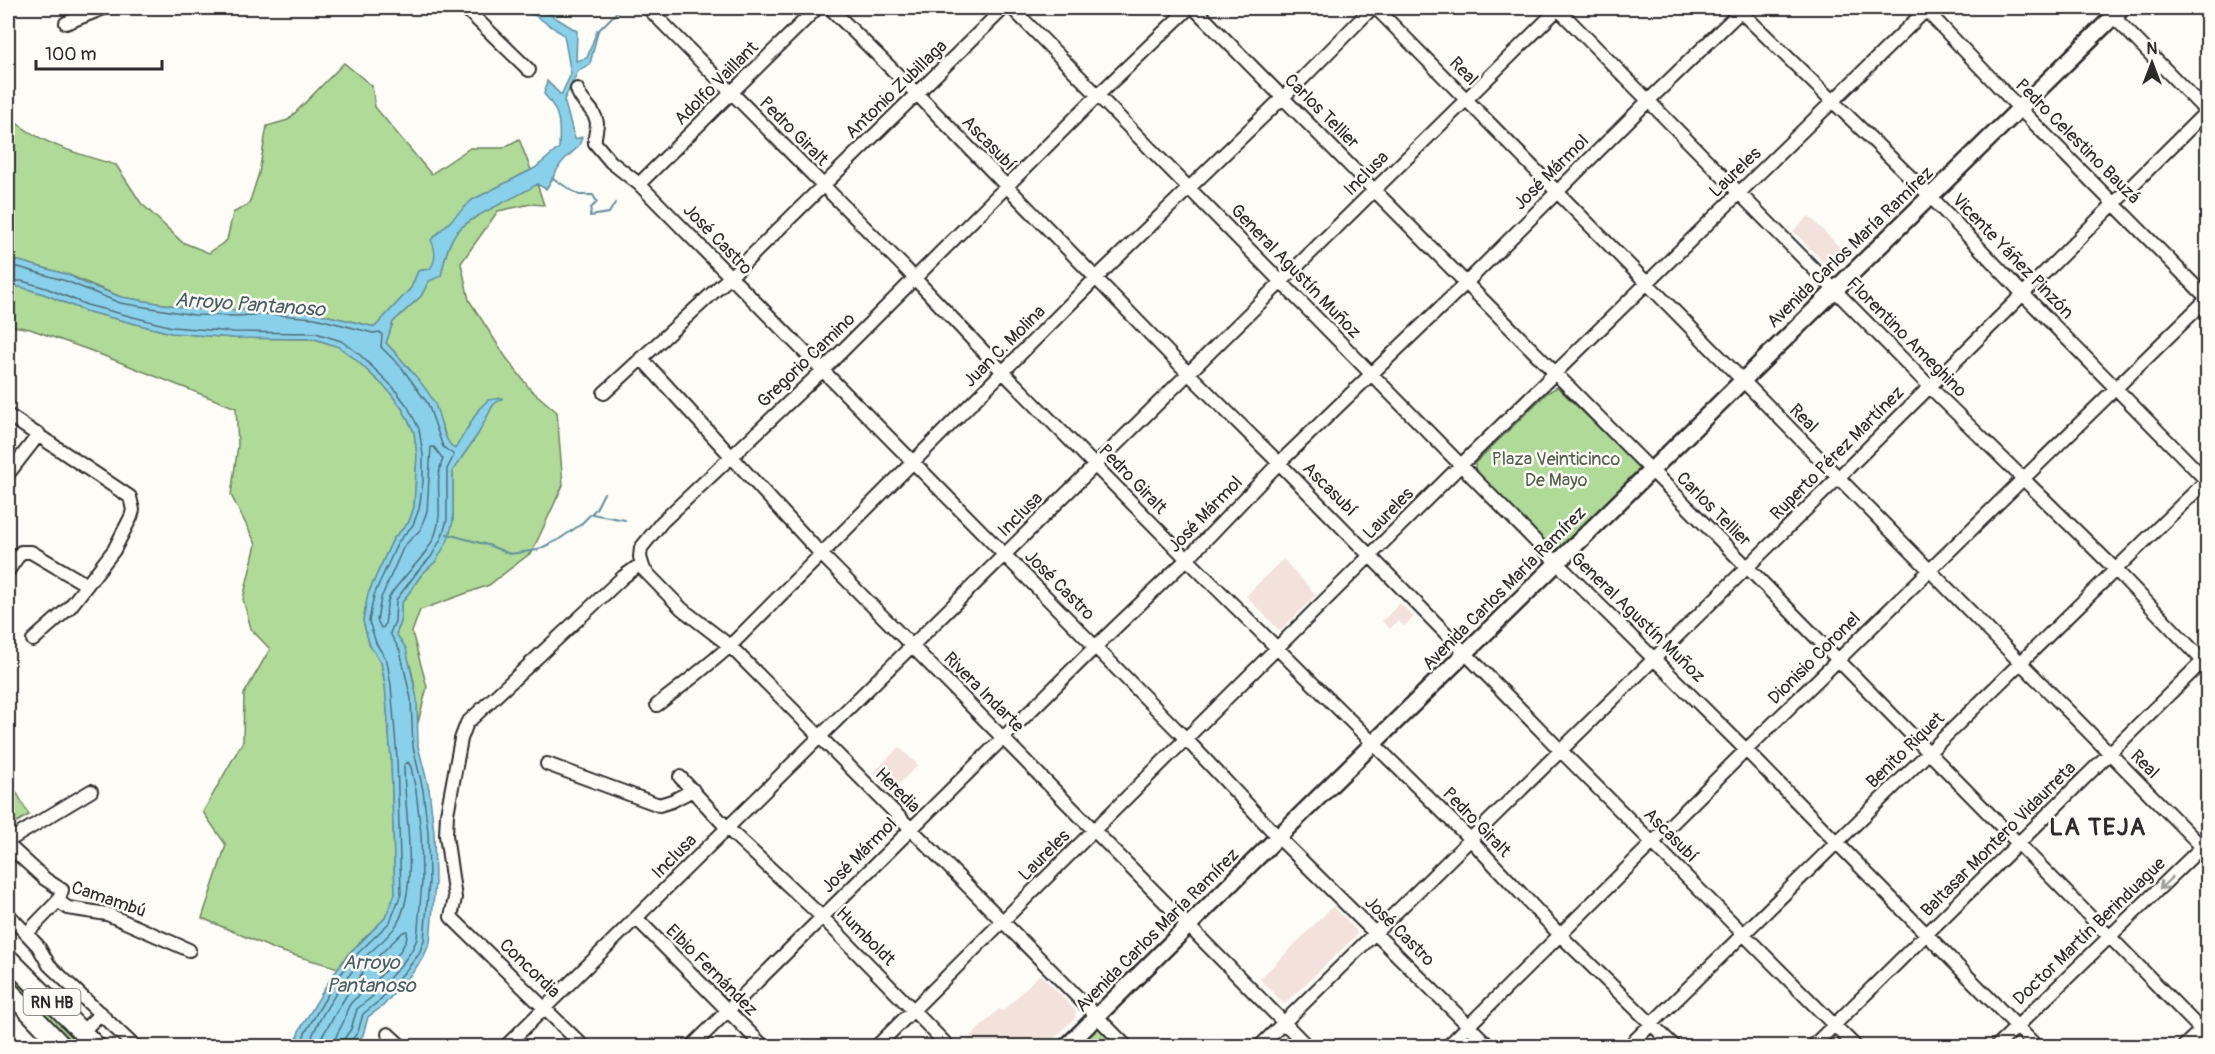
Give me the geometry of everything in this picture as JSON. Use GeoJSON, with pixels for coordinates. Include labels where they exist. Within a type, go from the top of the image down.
{"type":"FeatureCollection","features":[{"type":"Feature","properties":{"kind":"highway","name":"RN HB"},"geometry":{"type":"LineString","coordinates":[[8,958],[96,1047]]}},
{"type":"Feature","properties":{"kind":"highway","name":"RN HB"},"geometry":{"type":"LineString","coordinates":[[8,990],[62,1047]]}},
{"type":"Feature","properties":{"kind":"main road","name":"Avenida Carlos María Ramírez"},"geometry":{"type":"LineString","coordinates":[[1067,1047],[1650,470],[2020,109],[2113,10]]}},
{"type":"Feature","properties":{"kind":"street"},"geometry":{"type":"LineString","coordinates":[[66,23],[104,8]]}},
{"type":"Feature","properties":{"kind":"street"},"geometry":{"type":"LineString","coordinates":[[465,8],[529,70]]}},
{"type":"Feature","properties":{"kind":"street","name":"Pedro Giralt"},"geometry":{"type":"LineString","coordinates":[[648,8],[1187,559],[1470,839],[1560,934],[1674,1047]]}},
{"type":"Feature","properties":{"kind":"street","name":"Adolfo Vaillant"},"geometry":{"type":"LineString","coordinates":[[639,184],[818,8]]}},
{"type":"Feature","properties":{"kind":"street","name":"Ascasubí"},"geometry":{"type":"LineString","coordinates":[[830,8],[917,93],[1188,373],[1372,556],[1561,751],[1855,1047]]}},
{"type":"Feature","properties":{"kind":"street","name":"Antonio Zubillaga"},"geometry":{"type":"LineString","coordinates":[[603,393],[730,278],[1004,8]]}},
{"type":"Feature","properties":{"kind":"street","name":"General Agustín Muñoz"},"geometry":{"type":"LineString","coordinates":[[1012,8],[1557,563],[1837,842],[2036,1047]]}},
{"type":"Feature","properties":{"kind":"street","name":"Gregorio Camino"},"geometry":{"type":"LineString","coordinates":[[641,564],[640,552],[643,544],[662,522],[822,371],[1098,95],[1192,8]]}},
{"type":"Feature","properties":{"kind":"street","name":"Carlos Tellier"},"geometry":{"type":"LineString","coordinates":[[1192,8],[1375,189],[1465,284],[2110,937],[2205,1030]]}},
{"type":"Feature","properties":{"kind":"street","name":"Juan C. Molina"},"geometry":{"type":"LineString","coordinates":[[657,705],[694,678],[730,646],[1096,278],[1374,8]]}},
{"type":"Feature","properties":{"kind":"street","name":"Real"},"geometry":{"type":"LineString","coordinates":[[1374,8],[2110,754],[2206,847]]}},
{"type":"Feature","properties":{"kind":"street","name":"Inclusa"},"geometry":{"type":"LineString","coordinates":[[506,1047],[1558,8]]}},
{"type":"Feature","properties":{"kind":"street","name":"Florentino Ameghino"},"geometry":{"type":"LineString","coordinates":[[1558,8],[1929,386],[2206,661]]}},
{"type":"Feature","properties":{"kind":"street","name":"Laureles"},"geometry":{"type":"LineString","coordinates":[[877,1047],[1461,465],[1833,102],[1926,8]]}},
{"type":"Feature","properties":{"kind":"street","name":"Pedro Celestino Bauzá"},"geometry":{"type":"LineString","coordinates":[[1926,8],[2020,109],[2207,298]]}},
{"type":"Feature","properties":{"kind":"street","name":"José Mármol"},"geometry":{"type":"LineString","coordinates":[[692,1047],[1095,647],[1187,559],[1279,463],[1465,284],[1741,9]]}},
{"type":"Feature","properties":{"kind":"street","name":"Vicente Yáñez Pinzón"},"geometry":{"type":"LineString","coordinates":[[1741,9],[1930,196],[2207,481]]}},
{"type":"Feature","properties":{"kind":"street"},"geometry":{"type":"LineString","coordinates":[[2113,10],[2207,111]]}},
{"type":"Feature","properties":{"kind":"street","name":"José Castro"},"geometry":{"type":"LineString","coordinates":[[577,89],[581,99],[589,105],[597,124],[595,143],[597,148],[619,170],[639,184],[1186,739],[1278,837],[1489,1047]]}},
{"type":"Feature","properties":{"kind":"street","name":"Ruperto Pérez Martínez"},"geometry":{"type":"LineString","coordinates":[[1260,1047],[2207,111]]}},
{"type":"Feature","properties":{"kind":"street","name":"Dionisio Coronel"},"geometry":{"type":"LineString","coordinates":[[1448,1047],[1746,750],[2207,298]]}},
{"type":"Feature","properties":{"kind":"street","name":"Rivera Indarte"},"geometry":{"type":"LineString","coordinates":[[641,358],[821,554],[1307,1047]]}},
{"type":"Feature","properties":{"kind":"street"},"geometry":{"type":"LineString","coordinates":[[8,415],[130,498],[133,510],[114,550],[70,607],[33,640]]}},
{"type":"Feature","properties":{"kind":"street"},"geometry":{"type":"LineString","coordinates":[[8,474],[39,434]]}},
{"type":"Feature","properties":{"kind":"street","name":"Benito Riquet"},"geometry":{"type":"LineString","coordinates":[[1629,1047],[2207,481]]}},
{"type":"Feature","properties":{"kind":"street"},"geometry":{"type":"LineString","coordinates":[[8,570],[21,552],[31,552],[87,585]]}},
{"type":"Feature","properties":{"kind":"street","name":"Heredia"},"geometry":{"type":"LineString","coordinates":[[641,564],[648,575],[682,609],[730,646],[1126,1047]]}},
{"type":"Feature","properties":{"kind":"street","name":"Concordia"},"geometry":{"type":"LineString","coordinates":[[583,1047],[451,916],[455,898],[446,835],[447,813],[461,739],[467,723],[623,577],[641,564]]}},
{"type":"Feature","properties":{"kind":"street","name":"Baltasar Montero Vidaurreta"},"geometry":{"type":"LineString","coordinates":[[1813,1047],[2206,661]]}},
{"type":"Feature","properties":{"kind":"street"},"geometry":{"type":"LineString","coordinates":[[547,764],[659,805],[664,805],[693,790]]}},
{"type":"Feature","properties":{"kind":"street","name":"Humboldt"},"geometry":{"type":"LineString","coordinates":[[680,777],[727,828],[822,917],[948,1047]]}},
{"type":"Feature","properties":{"kind":"street"},"geometry":{"type":"LineString","coordinates":[[8,843],[91,791]]}},
{"type":"Feature","properties":{"kind":"street","name":"Camambú"},"geometry":{"type":"LineString","coordinates":[[8,843],[45,879],[62,890],[58,902],[68,908],[107,914],[189,950]]}},
{"type":"Feature","properties":{"kind":"street","name":"Doctor Martín Berinduague"},"geometry":{"type":"LineString","coordinates":[[1997,1047],[2206,847]]}},
{"type":"Feature","properties":{"kind":"street"},"geometry":{"type":"LineString","coordinates":[[27,933],[58,902]]}},
{"type":"Feature","properties":{"kind":"street"},"geometry":{"type":"LineString","coordinates":[[8,914],[38,946],[49,965],[134,1047]]}},
{"type":"Feature","properties":{"kind":"street","name":"Elbio Fernández"},"geometry":{"type":"LineString","coordinates":[[636,918],[763,1047]]}},
{"type":"Feature","properties":{"kind":"street"},"geometry":{"type":"LineString","coordinates":[[82,1032],[101,1013]]}},
{"type":"Feature","properties":{"kind":"street"},"geometry":{"type":"LineString","coordinates":[[2184,1047],[2205,1030]]}},
{"type":"Feature","properties":{"kind":"street"},"geometry":{"type":"LineString","coordinates":[[388,1034],[401,1047]]}},
{"type":"Feature","properties":{"kind":"street"},"geometry":{"type":"LineString","coordinates":[[8,1043],[11,1047]]}},
{"type":"Feature","properties":{"kind":"shaded area"},"geometry":{"type":"Polygon","coordinates":[[[1959,196],[1990,228],[1981,237],[1951,207],[1959,196]]]}},
{"type":"Feature","properties":{"kind":"shaded area"},"geometry":{"type":"Polygon","coordinates":[[[1809,216],[1847,255],[1832,271],[1793,231],[1809,216]]]}},
{"type":"Feature","properties":{"kind":"shaded area"},"geometry":{"type":"Polygon","coordinates":[[[1283,559],[1316,595],[1280,631],[1246,596],[1283,559]]]}},
{"type":"Feature","properties":{"kind":"shaded area"},"geometry":{"type":"Polygon","coordinates":[[[1400,603],[1414,617],[1404,626],[1398,621],[1390,629],[1382,621],[1400,603]]]}},
{"type":"Feature","properties":{"kind":"shaded area"},"geometry":{"type":"Polygon","coordinates":[[[899,747],[918,765],[892,791],[873,773],[899,747]]]}},
{"type":"Feature","properties":{"kind":"shaded area"},"geometry":{"type":"Polygon","coordinates":[[[1333,906],[1356,930],[1357,935],[1284,1004],[1260,979],[1333,906]]]}},
{"type":"Feature","properties":{"kind":"shaded area"},"geometry":{"type":"Polygon","coordinates":[[[1040,974],[1075,1010],[1076,1017],[1046,1046],[961,1046],[999,1009],[1003,1011],[1040,974]]]}},
{"type":"Feature","properties":{"kind":"green space"},"geometry":{"type":"Polygon","coordinates":[[[344,63],[372,86],[375,107],[431,174],[470,148],[503,148],[519,139],[531,170],[472,200],[435,247],[435,262],[430,269],[418,271],[411,288],[375,327],[316,313],[265,308],[194,309],[121,297],[69,275],[19,261],[8,261],[8,115],[44,140],[73,152],[116,165],[141,203],[182,242],[209,253],[227,240],[233,213],[249,204],[259,173],[267,126],[288,120],[344,63]]]}},
{"type":"Feature","properties":{"kind":"green space"},"geometry":{"type":"Polygon","coordinates":[[[537,184],[544,205],[531,204],[498,211],[461,263],[469,300],[505,356],[530,389],[557,412],[563,485],[532,552],[489,585],[420,610],[412,632],[427,687],[418,723],[413,677],[406,654],[396,634],[401,622],[401,604],[422,574],[436,561],[453,521],[453,470],[478,434],[493,405],[479,409],[455,449],[448,444],[438,416],[424,390],[386,343],[393,322],[421,296],[429,281],[441,275],[449,244],[460,228],[480,214],[537,184]]]}},
{"type":"Feature","properties":{"kind":"green space"},"geometry":{"type":"Polygon","coordinates":[[[8,287],[21,287],[85,311],[171,333],[234,338],[315,339],[339,347],[389,391],[403,410],[414,432],[417,455],[414,507],[409,522],[393,539],[368,594],[363,621],[370,646],[381,662],[385,685],[391,758],[395,894],[385,918],[349,953],[338,968],[276,950],[202,918],[226,845],[203,812],[243,741],[244,694],[270,649],[251,629],[243,599],[256,544],[231,495],[238,445],[236,408],[89,350],[30,329],[8,325],[8,287]]]}},
{"type":"Feature","properties":{"kind":"green space","name":"Plaza Veinticinco De Mayo"},"geometry":{"type":"Polygon","coordinates":[[[1557,387],[1637,464],[1638,470],[1562,548],[1554,550],[1475,471],[1475,463],[1547,393],[1557,387]]]}},
{"type":"Feature","properties":{"kind":"green space"},"geometry":{"type":"Polygon","coordinates":[[[8,777],[29,815],[8,827],[8,777]]]}},
{"type":"Feature","properties":{"kind":"green space"},"geometry":{"type":"Polygon","coordinates":[[[8,965],[88,1046],[70,1046],[8,984],[8,965]]]}},
{"type":"Feature","properties":{"kind":"green space"},"geometry":{"type":"Polygon","coordinates":[[[1099,1028],[1120,1046],[1078,1046],[1094,1031],[1099,1028]]]}},
{"type":"Feature","properties":{"kind":"water","name":"Arroyo Pantanoso"},"geometry":{"type":"Polygon","coordinates":[[[517,8],[540,8],[577,31],[576,61],[587,58],[598,31],[590,64],[578,71],[564,100],[575,139],[582,137],[581,141],[562,163],[546,189],[537,184],[480,215],[460,229],[449,245],[441,276],[429,281],[421,296],[393,322],[386,343],[430,395],[447,440],[455,449],[479,409],[488,400],[503,398],[493,405],[478,434],[453,470],[453,521],[448,540],[436,561],[422,574],[401,604],[401,622],[396,634],[406,648],[417,699],[418,746],[429,789],[434,832],[435,883],[430,942],[413,972],[383,1006],[368,1017],[363,1035],[355,1046],[295,1046],[299,1031],[331,978],[349,954],[385,918],[395,894],[391,758],[385,685],[381,662],[370,646],[363,621],[368,594],[393,539],[409,522],[414,507],[417,455],[414,432],[403,410],[389,391],[339,347],[315,339],[234,338],[171,333],[85,311],[44,294],[21,287],[8,287],[8,261],[19,261],[69,275],[121,297],[194,309],[265,308],[316,313],[375,327],[411,288],[418,271],[430,269],[435,255],[431,240],[472,200],[535,168],[559,148],[558,119],[554,107],[544,94],[547,81],[561,95],[571,74],[564,35],[534,15],[518,11],[517,8]]]}},
{"type":"Feature","properties":{"kind":"waterway"},"geometry":{"type":"LineString","coordinates":[[598,31],[621,8]]}},
{"type":"Feature","properties":{"kind":"waterway"},"geometry":{"type":"LineString","coordinates":[[552,178],[579,195],[593,195],[597,202],[591,208],[590,216],[609,213],[615,203]]}},
{"type":"Feature","properties":{"kind":"waterway"},"geometry":{"type":"LineString","coordinates":[[447,534],[488,545],[510,554],[537,550],[558,540],[580,525],[596,509],[604,493]]}},
{"type":"Feature","properties":{"kind":"waterway"},"geometry":{"type":"LineString","coordinates":[[592,514],[625,520]]}},
{"type":"Feature","properties":{"kind":"district","name":"LA TEJA"},"geometry":{"type":"Point","coordinates":[2098,827]}}]}
